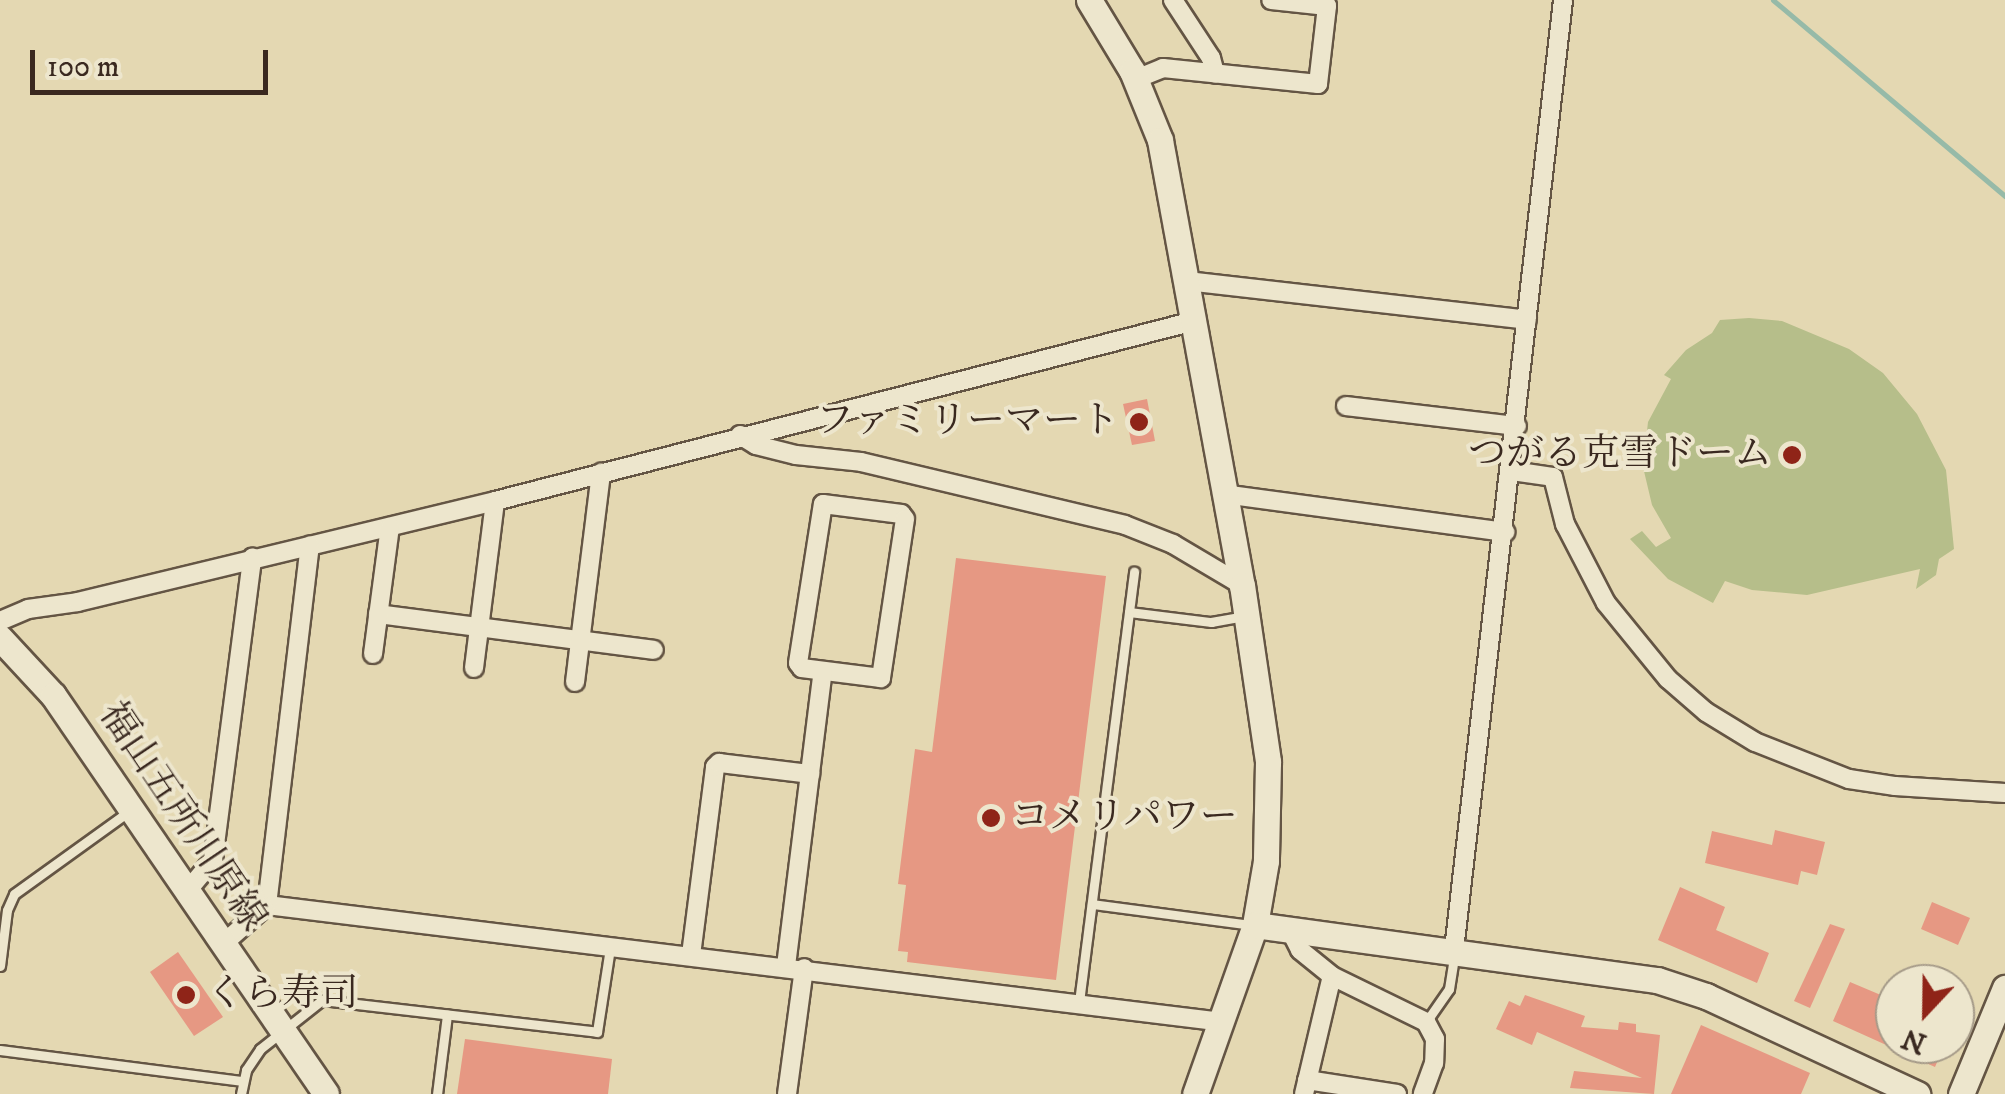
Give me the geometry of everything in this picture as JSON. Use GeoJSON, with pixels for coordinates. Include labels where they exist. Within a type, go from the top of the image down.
{"type":"FeatureCollection","features":[{"type":"Feature","properties":{"kind":"street"},"geometry":{"type":"LineString","coordinates":[[1172,0],[1211,58],[1215,73]]}},
{"type":"Feature","properties":{"kind":"street"},"geometry":{"type":"LineString","coordinates":[[1136,79],[1163,68],[1320,82],[1327,6],[1271,0]]}},
{"type":"Feature","properties":{"kind":"street"},"geometry":{"type":"LineString","coordinates":[[1454,950],[1512,471],[1563,0]]}},
{"type":"Feature","properties":{"kind":"street"},"geometry":{"type":"LineString","coordinates":[[1095,2],[1136,79],[1160,140],[1242,586],[1268,762],[1266,861],[1255,925],[1195,1094]]}},
{"type":"Feature","properties":{"kind":"street"},"geometry":{"type":"LineString","coordinates":[[1187,281],[1526,320]]}},
{"type":"Feature","properties":{"kind":"street"},"geometry":{"type":"LineString","coordinates":[[0,620],[28,610],[78,602],[496,502],[740,435],[1194,321]]}},
{"type":"Feature","properties":{"kind":"street"},"geometry":{"type":"LineString","coordinates":[[1346,406],[1517,426]]}},
{"type":"Feature","properties":{"kind":"street"},"geometry":{"type":"LineString","coordinates":[[740,435],[769,449],[861,462],[1125,525],[1172,544],[1242,586]]}},
{"type":"Feature","properties":{"kind":"street"},"geometry":{"type":"LineString","coordinates":[[1512,471],[1553,477],[1565,524],[1606,602],[1668,679],[1706,712],[1755,742],[1849,779],[2005,793]]}},
{"type":"Feature","properties":{"kind":"street"},"geometry":{"type":"LineString","coordinates":[[575,682],[601,473]]}},
{"type":"Feature","properties":{"kind":"street"},"geometry":{"type":"LineString","coordinates":[[1224,494],[1505,532]]}},
{"type":"Feature","properties":{"kind":"street"},"geometry":{"type":"LineString","coordinates":[[474,668],[496,502]]}},
{"type":"Feature","properties":{"kind":"street"},"geometry":{"type":"LineString","coordinates":[[819,506],[902,514],[905,519],[884,675],[823,671],[798,664],[819,506]]}},
{"type":"Feature","properties":{"kind":"street"},"geometry":{"type":"LineString","coordinates":[[373,654],[390,527]]}},
{"type":"Feature","properties":{"kind":"street"},"geometry":{"type":"LineString","coordinates":[[223,944],[267,904],[310,546]]}},
{"type":"Feature","properties":{"kind":"street"},"geometry":{"type":"LineString","coordinates":[[188,890],[213,860],[252,558]]}},
{"type":"Feature","properties":{"kind":"street"},"geometry":{"type":"LineString","coordinates":[[378,614],[654,650]]}},
{"type":"Feature","properties":{"kind":"street","name":"福山五所川原線"},"geometry":{"type":"LineString","coordinates":[[0,638],[53,694],[326,1094]]}},
{"type":"Feature","properties":{"kind":"street"},"geometry":{"type":"LineString","coordinates":[[787,1094],[810,774],[823,671]]}},
{"type":"Feature","properties":{"kind":"street"},"geometry":{"type":"LineString","coordinates":[[692,956],[714,767],[719,764],[810,774]]}},
{"type":"Feature","properties":{"kind":"street"},"geometry":{"type":"LineString","coordinates":[[267,904],[1222,1022]]}},
{"type":"Feature","properties":{"kind":"street"},"geometry":{"type":"LineString","coordinates":[[1255,925],[1658,980],[1706,996],[1917,1094]]}},
{"type":"Feature","properties":{"kind":"street"},"geometry":{"type":"LineString","coordinates":[[1290,930],[1300,950],[1332,976],[1426,1022],[1434,1039],[1434,1063],[1424,1094]]}},
{"type":"Feature","properties":{"kind":"street"},"geometry":{"type":"LineString","coordinates":[[1332,976],[1306,1087],[1397,1094]]}},
{"type":"Feature","properties":{"kind":"street"},"geometry":{"type":"LineString","coordinates":[[1961,1094],[2005,988]]}},
{"type":"Feature","properties":{"kind":"lane"},"geometry":{"type":"LineString","coordinates":[[1079,1002],[1134,571]]}},
{"type":"Feature","properties":{"kind":"lane"},"geometry":{"type":"LineString","coordinates":[[1129,612],[1210,622],[1246,616]]}},
{"type":"Feature","properties":{"kind":"lane"},"geometry":{"type":"LineString","coordinates":[[0,966],[7,910],[14,894],[133,808]]}},
{"type":"Feature","properties":{"kind":"lane"},"geometry":{"type":"LineString","coordinates":[[1092,904],[1255,925]]}},
{"type":"Feature","properties":{"kind":"lane"},"geometry":{"type":"LineString","coordinates":[[241,1094],[252,1058],[322,1000],[597,1032],[610,948]]}},
{"type":"Feature","properties":{"kind":"lane"},"geometry":{"type":"LineString","coordinates":[[1426,1022],[1449,989],[1454,950]]}},
{"type":"Feature","properties":{"kind":"lane"},"geometry":{"type":"LineString","coordinates":[[437,1094],[446,1015]]}},
{"type":"Feature","properties":{"kind":"lane"},"geometry":{"type":"LineString","coordinates":[[0,1050],[243,1082]]}},
{"type":"Feature","properties":{"kind":"green space","name":"つがる克雪ドーム"},"geometry":{"type":"Polygon","coordinates":[[[1720,320],[1782,321],[1849,349],[1883,373],[1917,414],[1946,470],[1954,549],[1939,559],[1936,575],[1916,589],[1920,569],[1807,595],[1752,590],[1725,581],[1713,603],[1668,579],[1630,539],[1642,531],[1656,547],[1671,538],[1652,505],[1643,467],[1648,422],[1671,379],[1664,375],[1686,350],[1712,333],[1720,320]]]}},
{"type":"Feature","properties":{"kind":"building","name":"ファミリーマート"},"geometry":{"type":"Polygon","coordinates":[[[1147,399],[1155,441],[1132,445],[1123,404],[1147,399]]]}},
{"type":"Feature","properties":{"kind":"building","name":"コメリパワー"},"geometry":{"type":"Polygon","coordinates":[[[956,558],[1106,576],[1056,980],[907,962],[908,952],[898,951],[906,885],[898,884],[915,749],[932,752],[956,558]]]}},
{"type":"Feature","properties":{"kind":"building"},"geometry":{"type":"Polygon","coordinates":[[[1775,830],[1825,842],[1817,875],[1801,871],[1798,885],[1705,863],[1712,831],[1772,845],[1775,830]]]}},
{"type":"Feature","properties":{"kind":"building"},"geometry":{"type":"Polygon","coordinates":[[[1680,887],[1725,907],[1716,930],[1769,953],[1757,983],[1658,940],[1680,887]]]}},
{"type":"Feature","properties":{"kind":"building"},"geometry":{"type":"Polygon","coordinates":[[[1932,902],[1970,918],[1958,945],[1921,929],[1932,902]]]}},
{"type":"Feature","properties":{"kind":"building"},"geometry":{"type":"Polygon","coordinates":[[[1830,924],[1845,929],[1810,1008],[1794,1001],[1830,924]]]}},
{"type":"Feature","properties":{"kind":"building","name":"くら寿司"},"geometry":{"type":"Polygon","coordinates":[[[178,952],[223,1017],[194,1036],[150,972],[178,952]]]}},
{"type":"Feature","properties":{"kind":"building"},"geometry":{"type":"Polygon","coordinates":[[[1850,982],[1875,993],[1875,1040],[1833,1021],[1850,982]]]}},
{"type":"Feature","properties":{"kind":"building"},"geometry":{"type":"Polygon","coordinates":[[[1525,995],[1585,1016],[1581,1027],[1618,1030],[1619,1022],[1636,1024],[1636,1032],[1660,1035],[1654,1094],[1570,1088],[1574,1071],[1642,1078],[1537,1032],[1532,1045],[1496,1029],[1509,1001],[1520,1006],[1525,995]]]}},
{"type":"Feature","properties":{"kind":"building"},"geometry":{"type":"Polygon","coordinates":[[[1701,1025],[1810,1073],[1801,1094],[1671,1094],[1701,1025]]]}},
{"type":"Feature","properties":{"kind":"building"},"geometry":{"type":"Polygon","coordinates":[[[465,1039],[612,1059],[608,1094],[457,1094],[465,1039]]]}},
{"type":"Feature","properties":{"kind":"waterway"},"geometry":{"type":"LineString","coordinates":[[1773,0],[2005,196]]}},
{"type":"Feature","properties":{"kind":"place","name":"ファミリーマート"},"geometry":{"type":"Point","coordinates":[1139,422]}},
{"type":"Feature","properties":{"kind":"place","name":"つがる克雪ドーム"},"geometry":{"type":"Point","coordinates":[1792,455]}},
{"type":"Feature","properties":{"kind":"place","name":"コメリパワー"},"geometry":{"type":"Point","coordinates":[991,818]}},
{"type":"Feature","properties":{"kind":"place","name":"くら寿司"},"geometry":{"type":"Point","coordinates":[186,995]}}]}
